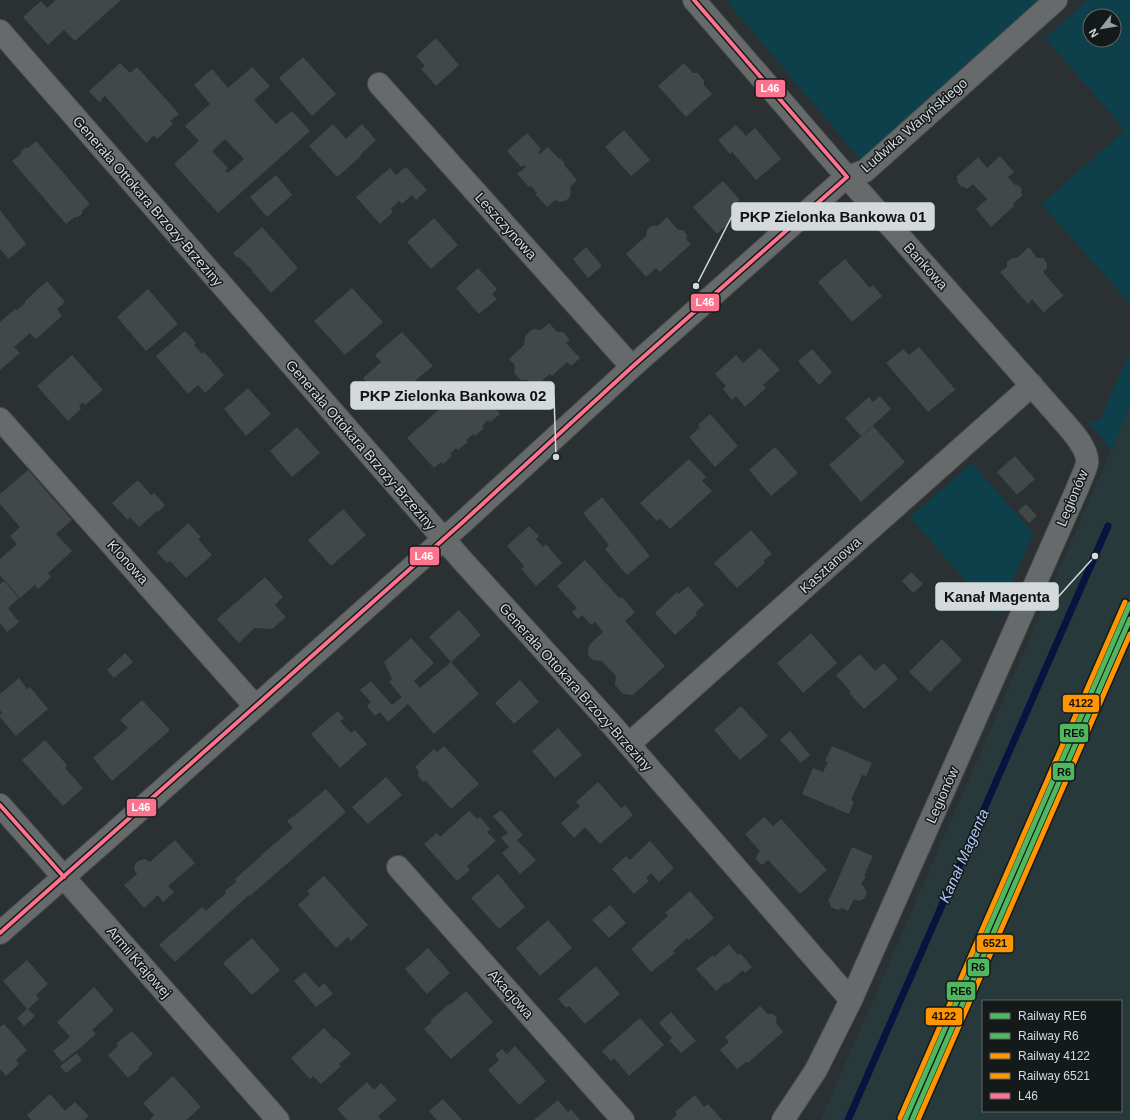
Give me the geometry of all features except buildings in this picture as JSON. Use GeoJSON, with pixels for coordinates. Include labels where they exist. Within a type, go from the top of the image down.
{"type":"FeatureCollection","features":[{"type":"Feature","properties":{"kind":"street","name":"Bankowa"},"geometry":{"type":"LineString","coordinates":[[694,0],[847,177],[1032,385],[1079,442],[1085,453],[1087,463]]}},
{"type":"Feature","properties":{"kind":"street","name":"Ludwika Waryńskiego"},"geometry":{"type":"LineString","coordinates":[[0,934],[632,367],[847,177],[865,171],[1056,0]]}},
{"type":"Feature","properties":{"kind":"street","name":"Generała Ottokara Brzozy-Brzeziny"},"geometry":{"type":"LineString","coordinates":[[0,32],[443,538],[629,744],[851,1000]]}},
{"type":"Feature","properties":{"kind":"street","name":"Leszczynowa"},"geometry":{"type":"LineString","coordinates":[[378,84],[632,367]]}},
{"type":"Feature","properties":{"kind":"street","name":"Kasztanowa"},"geometry":{"type":"LineString","coordinates":[[629,744],[1032,385]]}},
{"type":"Feature","properties":{"kind":"street","name":"Klonowa"},"geometry":{"type":"LineString","coordinates":[[0,419],[255,706]]}},
{"type":"Feature","properties":{"kind":"street","name":"Legionów"},"geometry":{"type":"LineString","coordinates":[[783,1120],[816,1070],[851,1000],[1078,487],[1087,463]]}},
{"type":"Feature","properties":{"kind":"street","name":"Armii Krajowej"},"geometry":{"type":"LineString","coordinates":[[0,805],[278,1120]]}},
{"type":"Feature","properties":{"kind":"street","name":"Akacjowa"},"geometry":{"type":"LineString","coordinates":[[398,867],[623,1120]]}},
{"type":"Feature","properties":{"kind":"shaded area"},"geometry":{"type":"Polygon","coordinates":[[[726,0],[1042,0],[861,160],[726,0]]]}},
{"type":"Feature","properties":{"kind":"shaded area"},"geometry":{"type":"Polygon","coordinates":[[[1087,0],[1130,0],[1130,304],[1042,204],[1125,130],[1045,38],[1087,0]]]}},
{"type":"Feature","properties":{"kind":"shaded area"},"geometry":{"type":"Polygon","coordinates":[[[1130,351],[1130,406],[1112,449],[1088,422],[1100,420],[1130,351]]]}},
{"type":"Feature","properties":{"kind":"shaded area"},"geometry":{"type":"Polygon","coordinates":[[[1130,406],[1130,1120],[821,1120],[986,740],[1130,406]]]}},
{"type":"Feature","properties":{"kind":"shaded area"},"geometry":{"type":"Polygon","coordinates":[[[972,463],[1033,533],[997,617],[910,517],[972,463]]]}},
{"type":"Feature","properties":{"kind":"waterway","name":"Kanał Magenta"},"geometry":{"type":"LineString","coordinates":[[848,1120],[1108,526]]}},
{"type":"Feature","properties":{"kind":"rail line","name":"4122"},"geometry":{"type":"LineString","coordinates":[[900,1118],[1125,602]]}},
{"type":"Feature","properties":{"kind":"rail line","name":"RE6"},"geometry":{"type":"LineString","coordinates":[[905,1120],[1130,604]]}},
{"type":"Feature","properties":{"kind":"rail line","name":"R6"},"geometry":{"type":"LineString","coordinates":[[912,1120],[1130,619]]}},
{"type":"Feature","properties":{"kind":"rail line","name":"6521"},"geometry":{"type":"LineString","coordinates":[[918,1120],[1130,634]]}},
{"type":"Feature","properties":{"kind":"transit line","name":"L46"},"geometry":{"type":"LineString","coordinates":[[694,0],[847,177]]}},
{"type":"Feature","properties":{"kind":"transit line","name":"L46"},"geometry":{"type":"LineString","coordinates":[[0,933],[464,521],[632,367],[847,177]]}},
{"type":"Feature","properties":{"kind":"transit line","name":"L46"},"geometry":{"type":"LineString","coordinates":[[0,805],[64,877]]}},
{"type":"Feature","properties":{"kind":"place","name":"PKP Zielonka Bankowa 01"},"geometry":{"type":"Point","coordinates":[696,286]}},
{"type":"Feature","properties":{"kind":"place","name":"PKP Zielonka Bankowa 02"},"geometry":{"type":"Point","coordinates":[556,457]}},
{"type":"Feature","properties":{"kind":"place","name":"Kanał Magenta"},"geometry":{"type":"Point","coordinates":[1095,556]}}]}
